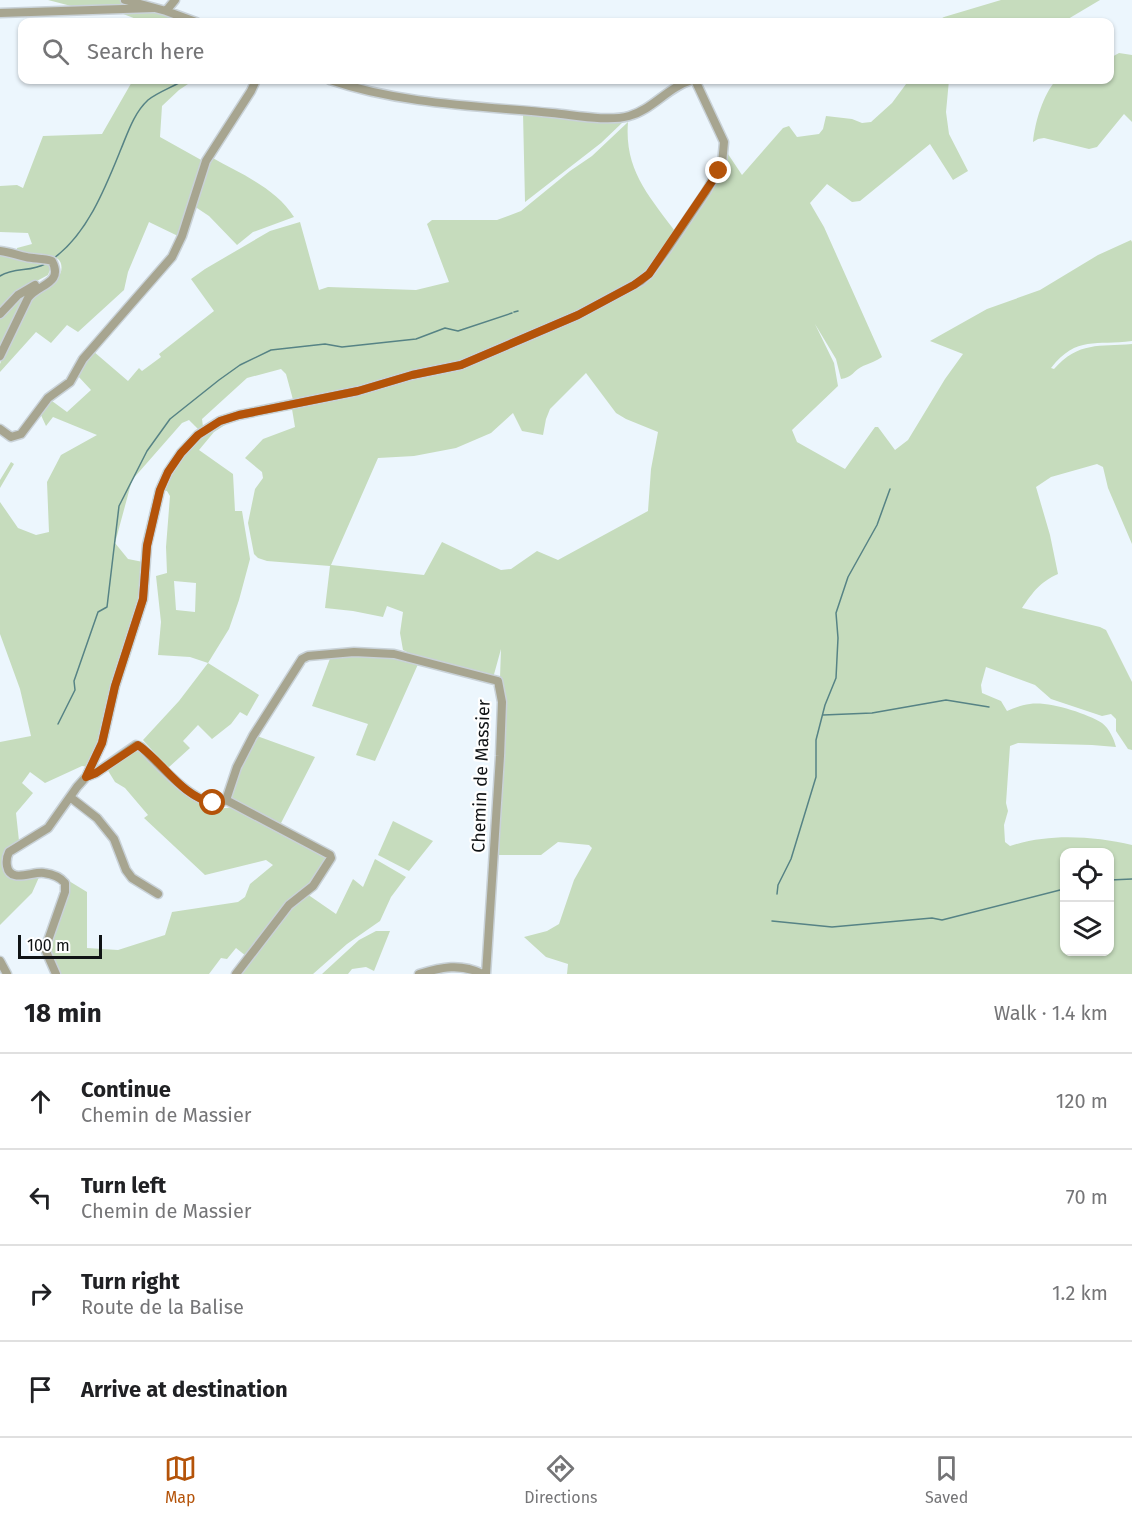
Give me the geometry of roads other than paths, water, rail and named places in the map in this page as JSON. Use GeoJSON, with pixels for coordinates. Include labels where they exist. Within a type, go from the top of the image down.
{"type":"FeatureCollection","features":[{"type":"Feature","properties":{"kind":"street"},"geometry":{"type":"LineString","coordinates":[[125,0],[185,18]]}},
{"type":"Feature","properties":{"kind":"street"},"geometry":{"type":"LineString","coordinates":[[166,11],[175,0]]}},
{"type":"Feature","properties":{"kind":"street"},"geometry":{"type":"LineString","coordinates":[[0,13],[154,8]]}},
{"type":"Feature","properties":{"kind":"street"},"geometry":{"type":"LineString","coordinates":[[0,429],[11,436],[21,434],[48,398],[70,382],[83,359],[165,267],[182,236],[206,160],[254,84]]}},
{"type":"Feature","properties":{"kind":"street"},"geometry":{"type":"LineString","coordinates":[[346,84],[377,92],[444,102],[618,117],[633,115],[682,84]]}},
{"type":"Feature","properties":{"kind":"street"},"geometry":{"type":"LineString","coordinates":[[56,974],[45,949],[63,900],[65,883],[60,878],[46,873],[12,875],[7,869],[6,859],[12,850],[48,828],[86,777],[102,743],[115,686],[143,599],[147,546],[154,509],[163,483],[181,453],[198,435],[220,421],[262,409],[358,391],[412,375],[461,365],[578,315],[641,280],[649,274],[689,218],[719,171],[724,157],[724,142],[696,84]]}},
{"type":"Feature","properties":{"kind":"street"},"geometry":{"type":"LineString","coordinates":[[0,251],[49,260],[54,266],[51,282],[32,292],[28,298],[0,356]]}},
{"type":"Feature","properties":{"kind":"street"},"geometry":{"type":"LineString","coordinates":[[0,315],[22,292],[53,275]]}},
{"type":"Feature","properties":{"kind":"street","name":"Chemin de Massier"},"geometry":{"type":"LineString","coordinates":[[226,800],[237,766],[253,736],[287,680],[302,659],[308,656],[354,652],[394,654],[498,681],[502,702],[500,756],[484,974]]}},
{"type":"Feature","properties":{"kind":"street"},"geometry":{"type":"LineString","coordinates":[[86,777],[96,773],[138,745],[197,798],[219,804],[226,800],[330,855],[331,858],[313,886],[289,905],[236,974]]}},
{"type":"Feature","properties":{"kind":"street"},"geometry":{"type":"LineString","coordinates":[[70,797],[97,818],[114,839],[126,870],[132,878],[158,894]]}},
{"type":"Feature","properties":{"kind":"street"},"geometry":{"type":"LineString","coordinates":[[0,961],[7,974]]}},
{"type":"Feature","properties":{"kind":"street"},"geometry":{"type":"LineString","coordinates":[[419,974],[441,967],[456,966],[484,974]]}},
{"type":"Feature","properties":{"kind":"waterway"},"geometry":{"type":"LineString","coordinates":[[54,258],[77,236],[95,208],[139,111],[152,97],[176,84]]}},
{"type":"Feature","properties":{"kind":"waterway"},"geometry":{"type":"LineString","coordinates":[[0,276],[11,271],[45,264]]}},
{"type":"Feature","properties":{"kind":"waterway"},"geometry":{"type":"LineString","coordinates":[[514,312],[518,311]]}},
{"type":"Feature","properties":{"kind":"waterway"},"geometry":{"type":"LineString","coordinates":[[58,724],[75,690],[74,681],[98,612],[107,607],[119,506],[147,451],[170,419],[240,365],[271,350],[325,344],[342,347],[416,339],[445,328],[458,331],[512,313]]}},
{"type":"Feature","properties":{"kind":"waterway"},"geometry":{"type":"LineString","coordinates":[[777,894],[778,885],[791,859],[816,777],[816,740],[825,705],[836,678],[838,638],[836,613],[848,577],[877,525],[890,489]]}},
{"type":"Feature","properties":{"kind":"waterway"},"geometry":{"type":"LineString","coordinates":[[823,715],[872,713],[946,700],[989,707]]}},
{"type":"Feature","properties":{"kind":"waterway"},"geometry":{"type":"LineString","coordinates":[[1114,880],[1132,879]]}},
{"type":"Feature","properties":{"kind":"waterway"},"geometry":{"type":"LineString","coordinates":[[772,921],[832,927],[932,918],[942,920],[1060,890]]}}]}
